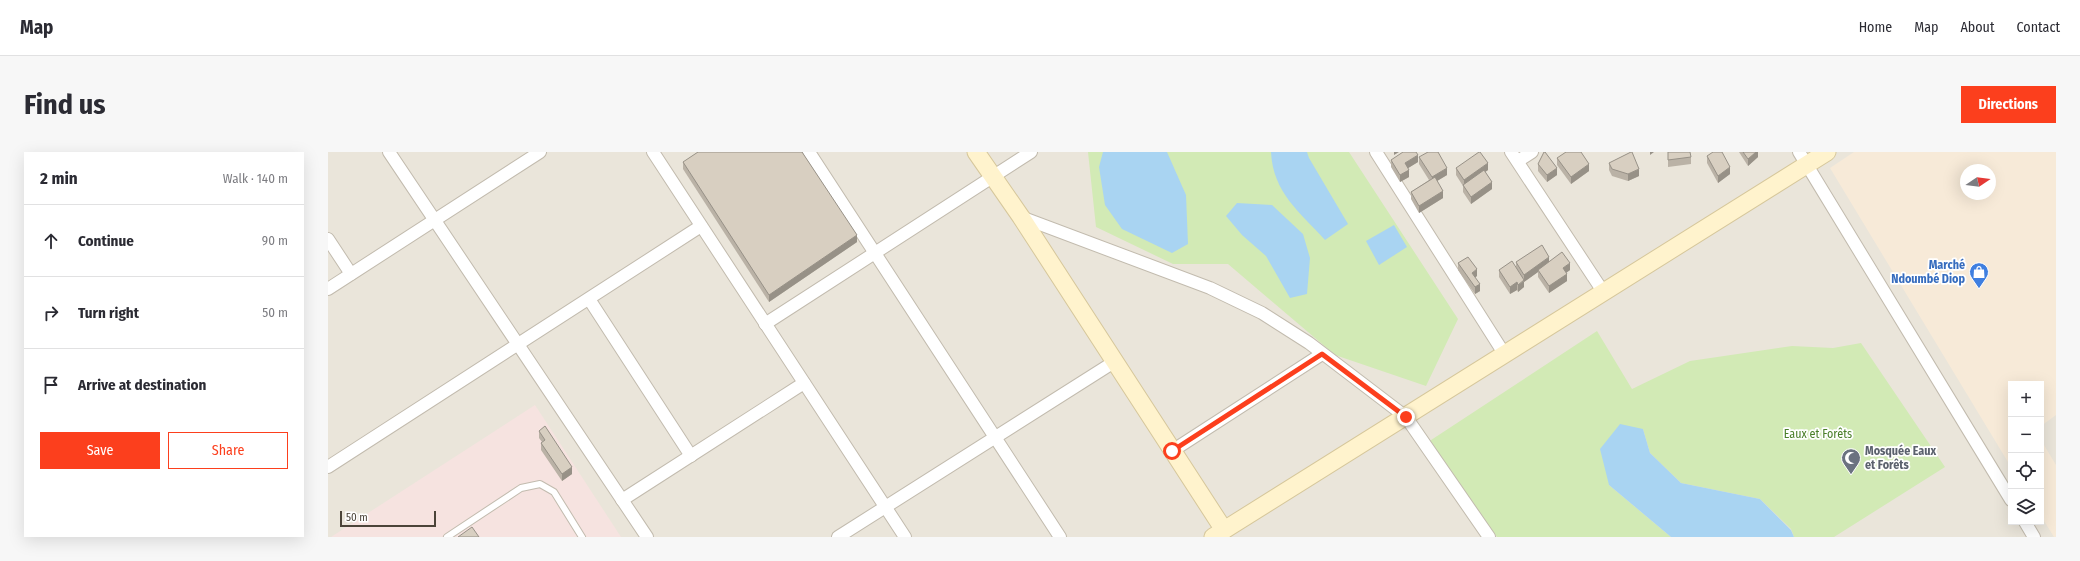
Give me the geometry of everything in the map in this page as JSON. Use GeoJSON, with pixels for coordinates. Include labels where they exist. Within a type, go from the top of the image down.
{"type":"FeatureCollection","features":[{"type":"Feature","properties":{"kind":"street"},"geometry":{"type":"LineString","coordinates":[[389,152],[647,537]]}},
{"type":"Feature","properties":{"kind":"street"},"geometry":{"type":"LineString","coordinates":[[328,289],[434,220],[527,155],[540,152]]}},
{"type":"Feature","properties":{"kind":"street"},"geometry":{"type":"LineString","coordinates":[[809,152],[1060,537]]}},
{"type":"Feature","properties":{"kind":"street"},"geometry":{"type":"LineString","coordinates":[[976,152],[1021,217],[1172,451],[1222,535],[1406,417],[1604,293],[1803,159],[1827,152]]}},
{"type":"Feature","properties":{"kind":"street"},"geometry":{"type":"LineString","coordinates":[[765,324],[1031,152]]}},
{"type":"Feature","properties":{"kind":"street"},"geometry":{"type":"LineString","coordinates":[[1376,152],[1505,355]]}},
{"type":"Feature","properties":{"kind":"street"},"geometry":{"type":"LineString","coordinates":[[1532,152],[1515,157],[1604,293]]}},
{"type":"Feature","properties":{"kind":"street"},"geometry":{"type":"LineString","coordinates":[[655,153],[701,226],[905,537]]}},
{"type":"Feature","properties":{"kind":"street"},"geometry":{"type":"LineString","coordinates":[[1803,159],[2008,495]]}},
{"type":"Feature","properties":{"kind":"street"},"geometry":{"type":"LineString","coordinates":[[1021,217],[1210,288],[1262,313],[1322,354],[1406,417],[1489,537]]}},
{"type":"Feature","properties":{"kind":"street"},"geometry":{"type":"LineString","coordinates":[[328,467],[701,226]]}},
{"type":"Feature","properties":{"kind":"street"},"geometry":{"type":"LineString","coordinates":[[328,239],[351,274]]}},
{"type":"Feature","properties":{"kind":"street"},"geometry":{"type":"LineString","coordinates":[[588,299],[691,456]]}},
{"type":"Feature","properties":{"kind":"street"},"geometry":{"type":"LineString","coordinates":[[1172,451],[1322,354]]}},
{"type":"Feature","properties":{"kind":"street"},"geometry":{"type":"LineString","coordinates":[[838,537],[995,439],[1114,362]]}},
{"type":"Feature","properties":{"kind":"street"},"geometry":{"type":"LineString","coordinates":[[622,500],[804,383]]}},
{"type":"Feature","properties":{"kind":"street"},"geometry":{"type":"LineString","coordinates":[[2027,525],[2034,537]]}},
{"type":"Feature","properties":{"kind":"lane"},"geometry":{"type":"LineString","coordinates":[[447,537],[521,488],[540,484],[554,492],[582,537]]}},
{"type":"Feature","properties":{"kind":"shaded area"},"geometry":{"type":"Polygon","coordinates":[[[328,152],[2056,152],[2056,537],[328,537],[328,152]]]}},
{"type":"Feature","properties":{"kind":"shaded area","name":"Marché Ndoumbé Diop"},"geometry":{"type":"Polygon","coordinates":[[[1854,152],[2056,152],[2056,415],[2044,424],[2044,381],[2008,381],[2008,462],[1830,168],[1854,152]]]}},
{"type":"Feature","properties":{"kind":"shaded area"},"geometry":{"type":"Polygon","coordinates":[[[535,405],[621,537],[331,537],[535,405]]]}},
{"type":"Feature","properties":{"kind":"shaded area"},"geometry":{"type":"Polygon","coordinates":[[[2044,445],[2056,465],[2056,537],[2054,537],[2044,521],[2044,445]]]}},
{"type":"Feature","properties":{"kind":"green space"},"geometry":{"type":"Polygon","coordinates":[[[1088,152],[1349,152],[1458,319],[1426,386],[1335,355],[1228,264],[1173,264],[1096,227],[1088,152]]]}},
{"type":"Feature","properties":{"kind":"green space","name":"Eaux et Forêts"},"geometry":{"type":"Polygon","coordinates":[[[1597,331],[1632,389],[1690,361],[1792,346],[1833,348],[1861,343],[1945,467],[1834,537],[1794,537],[1791,529],[1760,499],[1681,483],[1650,453],[1643,429],[1609,485],[1671,537],[1497,537],[1425,444],[1597,331]]]}},
{"type":"Feature","properties":{"kind":"water"},"geometry":{"type":"Polygon","coordinates":[[[1103,152],[1167,152],[1186,195],[1188,244],[1172,253],[1122,229],[1105,205],[1099,167],[1103,152]]]}},
{"type":"Feature","properties":{"kind":"water"},"geometry":{"type":"Polygon","coordinates":[[[1271,152],[1307,152],[1309,158],[1348,224],[1325,240],[1297,211],[1282,190],[1273,166],[1271,152]]]}},
{"type":"Feature","properties":{"kind":"water"},"geometry":{"type":"Polygon","coordinates":[[[1237,203],[1272,205],[1303,234],[1310,258],[1307,294],[1290,298],[1266,256],[1242,235],[1226,216],[1237,203]]]}},
{"type":"Feature","properties":{"kind":"water"},"geometry":{"type":"Polygon","coordinates":[[[1394,225],[1407,247],[1379,265],[1366,241],[1394,225]]]}},
{"type":"Feature","properties":{"kind":"water"},"geometry":{"type":"Polygon","coordinates":[[[1620,424],[1643,429],[1650,453],[1681,483],[1760,499],[1791,530],[1794,537],[1671,537],[1609,485],[1600,449],[1620,424]]]}},
{"type":"Feature","properties":{"kind":"building"},"geometry":{"type":"Polygon","coordinates":[[[698,152],[802,152],[857,235],[769,295],[683,162],[698,152]]]}},
{"type":"Feature","properties":{"kind":"building"},"geometry":{"type":"Polygon","coordinates":[[[1403,152],[1416,152],[1418,155],[1405,163],[1409,170],[1400,175],[1391,160],[1403,152]]]}},
{"type":"Feature","properties":{"kind":"building"},"geometry":{"type":"Polygon","coordinates":[[[1428,152],[1438,152],[1447,168],[1432,177],[1419,157],[1428,152]]]}},
{"type":"Feature","properties":{"kind":"building"},"geometry":{"type":"Polygon","coordinates":[[[1479,152],[1488,163],[1464,180],[1456,168],[1479,152]]]}},
{"type":"Feature","properties":{"kind":"building"},"geometry":{"type":"Polygon","coordinates":[[[1544,152],[1557,168],[1547,175],[1538,164],[1544,152]]]}},
{"type":"Feature","properties":{"kind":"building"},"geometry":{"type":"Polygon","coordinates":[[[1566,152],[1581,152],[1589,164],[1571,177],[1557,158],[1566,152]]]}},
{"type":"Feature","properties":{"kind":"building"},"geometry":{"type":"Polygon","coordinates":[[[1631,152],[1639,169],[1628,174],[1612,169],[1609,163],[1631,152]]]}},
{"type":"Feature","properties":{"kind":"building"},"geometry":{"type":"Polygon","coordinates":[[[1668,152],[1690,152],[1691,157],[1668,160],[1668,152]]]}},
{"type":"Feature","properties":{"kind":"building"},"geometry":{"type":"Polygon","coordinates":[[[1713,152],[1722,152],[1730,167],[1718,176],[1707,156],[1713,152]]]}},
{"type":"Feature","properties":{"kind":"building"},"geometry":{"type":"Polygon","coordinates":[[[1743,152],[1756,152],[1748,159],[1743,152]]]}},
{"type":"Feature","properties":{"kind":"building"},"geometry":{"type":"Polygon","coordinates":[[[1484,170],[1492,182],[1471,197],[1463,185],[1484,170]]]}},
{"type":"Feature","properties":{"kind":"building"},"geometry":{"type":"Polygon","coordinates":[[[1435,177],[1443,191],[1419,206],[1411,192],[1435,177]]]}},
{"type":"Feature","properties":{"kind":"building"},"geometry":{"type":"Polygon","coordinates":[[[1542,245],[1549,257],[1524,275],[1516,262],[1542,245]]]}},
{"type":"Feature","properties":{"kind":"building"},"geometry":{"type":"Polygon","coordinates":[[[1562,252],[1570,263],[1563,268],[1567,274],[1549,286],[1538,270],[1562,252]]]}},
{"type":"Feature","properties":{"kind":"building"},"geometry":{"type":"Polygon","coordinates":[[[1468,257],[1477,269],[1472,273],[1480,284],[1475,287],[1458,263],[1468,257]]]}},
{"type":"Feature","properties":{"kind":"building"},"geometry":{"type":"Polygon","coordinates":[[[1512,261],[1524,280],[1518,285],[1517,282],[1510,287],[1499,270],[1512,261]]]}},
{"type":"Feature","properties":{"kind":"building"},"geometry":{"type":"Polygon","coordinates":[[[545,426],[572,467],[562,474],[541,443],[545,440],[539,431],[545,426]]]}},
{"type":"Feature","properties":{"kind":"building"},"geometry":{"type":"Polygon","coordinates":[[[472,527],[479,537],[458,537],[472,527]]]}},
{"type":"Feature","properties":{"kind":"place","name":"Marché Ndoumbé Diop"},"geometry":{"type":"Point","coordinates":[1979,289]}},
{"type":"Feature","properties":{"kind":"place","name":"Mosquée Eaux et Forêts"},"geometry":{"type":"Point","coordinates":[1851,475]}},
{"type":"Feature","properties":{"kind":"route"},"geometry":{"type":"LineString","coordinates":[[1172,451],[1322,354],[1406,417]]}}]}
